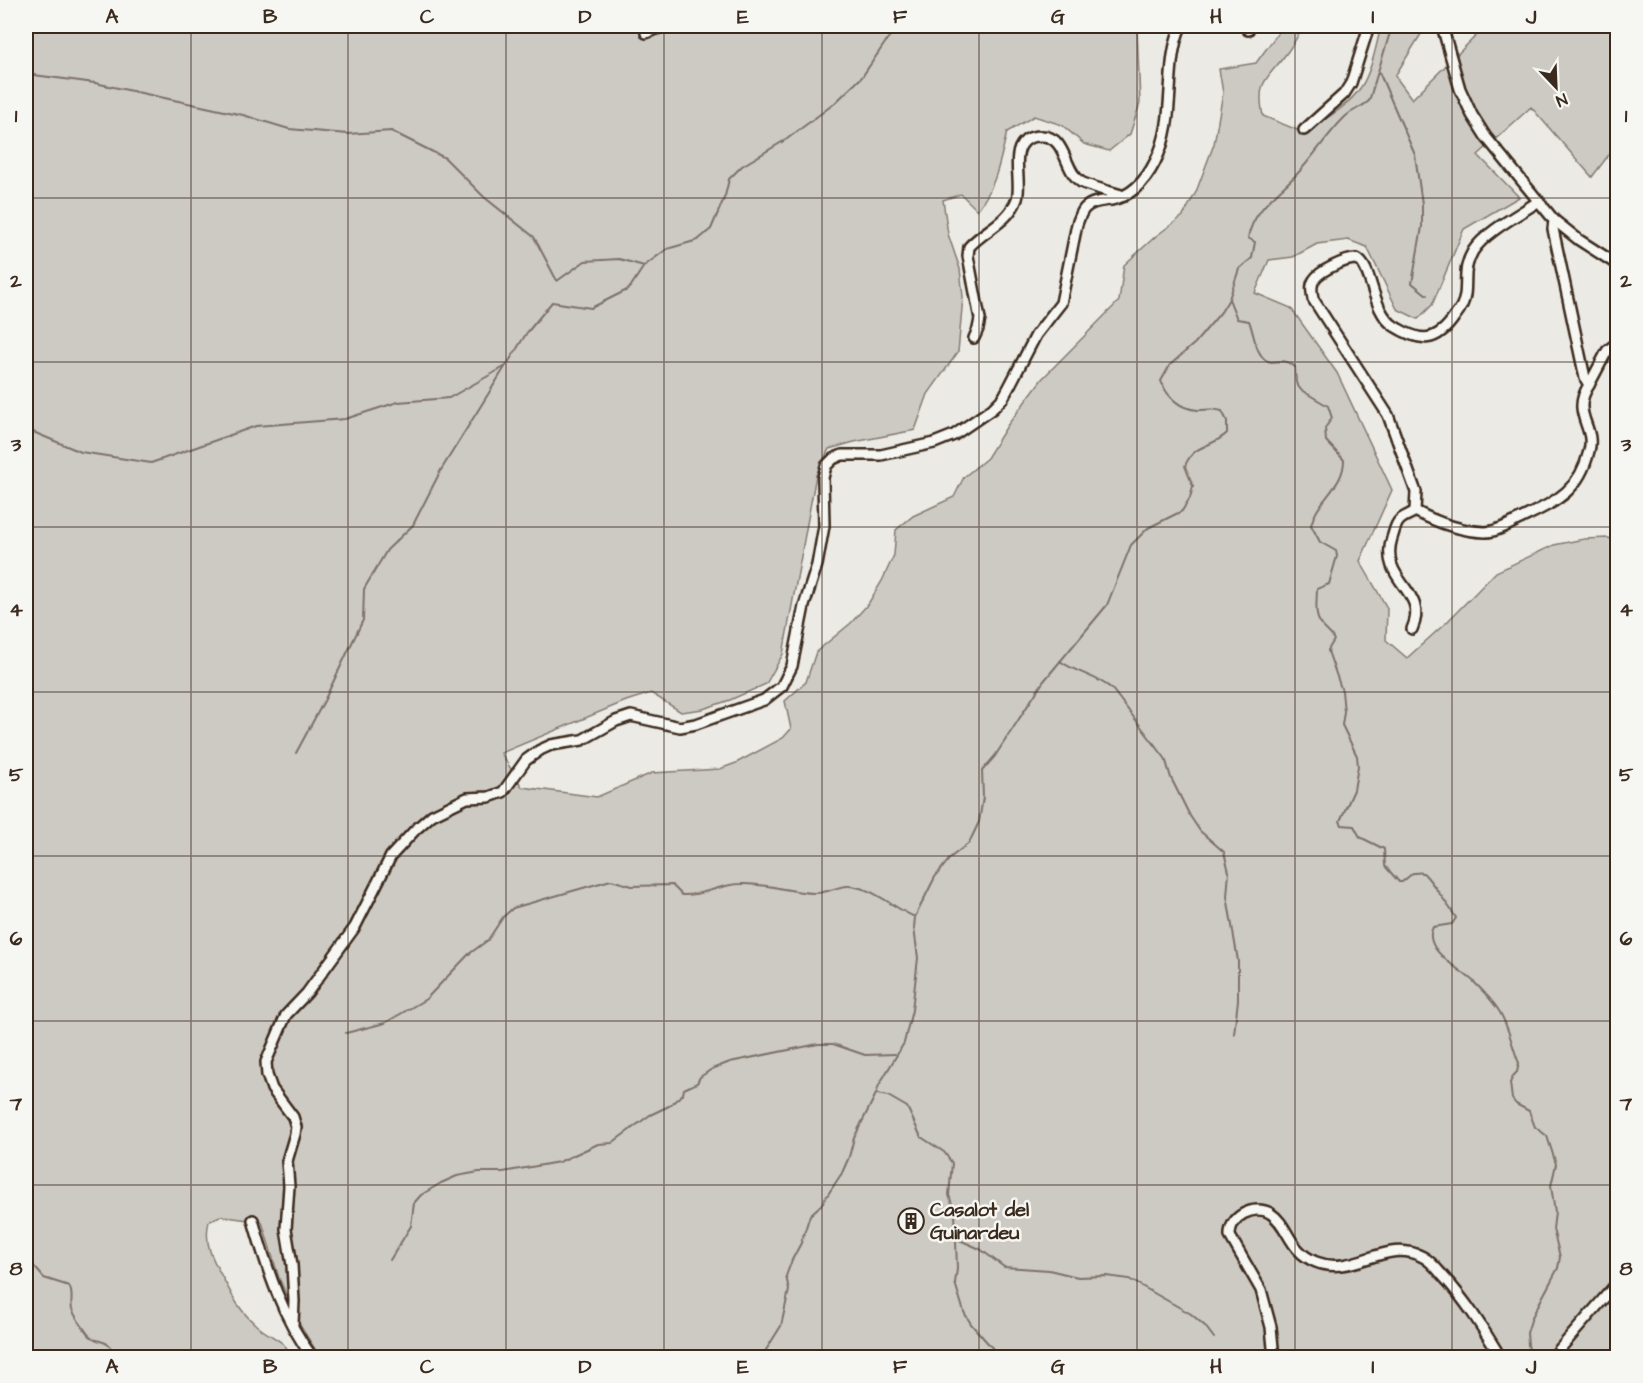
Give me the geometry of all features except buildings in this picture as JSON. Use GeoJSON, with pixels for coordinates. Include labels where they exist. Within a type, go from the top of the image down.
{"type":"FeatureCollection","features":[{"type":"Feature","properties":{"kind":"street"},"geometry":{"type":"LineString","coordinates":[[646,33],[664,26]]}},
{"type":"Feature","properties":{"kind":"street"},"geometry":{"type":"LineString","coordinates":[[293,1324],[292,1265],[286,1229],[289,1186],[287,1161],[296,1127],[292,1117],[272,1089],[267,1076],[266,1062],[286,1015],[307,993],[355,927],[391,856],[432,815],[467,798],[489,797],[503,792],[526,760],[551,745],[582,740],[616,721],[631,716],[680,726],[696,724],[764,700],[782,686],[792,666],[824,526],[823,478],[826,466],[833,459],[842,455],[881,454],[934,443],[954,435],[992,409],[1009,387],[1036,335],[1061,303],[1077,224],[1082,212],[1093,203],[1124,196],[1132,191],[1146,177],[1156,160],[1166,134],[1176,41],[1181,26]]}},
{"type":"Feature","properties":{"kind":"street"},"geometry":{"type":"LineString","coordinates":[[1304,130],[1344,94],[1351,83],[1369,26]]}},
{"type":"Feature","properties":{"kind":"street"},"geometry":{"type":"LineString","coordinates":[[1442,26],[1455,74],[1472,115],[1486,137],[1554,219],[1579,240],[1617,265]]}},
{"type":"Feature","properties":{"kind":"street"},"geometry":{"type":"LineString","coordinates":[[974,338],[980,319],[968,256],[969,248],[1001,222],[1014,206],[1019,187],[1018,154],[1023,142],[1033,136],[1046,136],[1052,139],[1059,144],[1072,172],[1081,182],[1124,196]]}},
{"type":"Feature","properties":{"kind":"street"},"geometry":{"type":"LineString","coordinates":[[1415,511],[1416,492],[1388,415],[1313,299],[1312,284],[1317,276],[1325,271],[1348,260],[1357,259],[1363,264],[1378,308],[1388,322],[1416,336],[1426,338],[1438,336],[1448,327],[1461,307],[1465,295],[1465,272],[1474,249],[1492,233],[1539,201]]}},
{"type":"Feature","properties":{"kind":"street"},"geometry":{"type":"LineString","coordinates":[[1554,219],[1553,229],[1588,385]]}},
{"type":"Feature","properties":{"kind":"street"},"geometry":{"type":"LineString","coordinates":[[1415,511],[1438,522],[1484,532],[1496,530],[1560,499],[1572,487],[1590,449],[1590,439],[1581,406],[1584,391],[1607,351],[1617,342]]}},
{"type":"Feature","properties":{"kind":"street"},"geometry":{"type":"LineString","coordinates":[[1412,629],[1416,613],[1413,599],[1394,572],[1388,554],[1400,520],[1415,511]]}},
{"type":"Feature","properties":{"kind":"street"},"geometry":{"type":"LineString","coordinates":[[1274,1358],[1271,1327],[1261,1290],[1230,1236],[1230,1230],[1238,1217],[1245,1212],[1255,1210],[1270,1214],[1301,1254],[1319,1263],[1341,1266],[1383,1252],[1397,1250],[1407,1251],[1426,1259],[1465,1301],[1501,1358]]}},
{"type":"Feature","properties":{"kind":"street"},"geometry":{"type":"LineString","coordinates":[[253,1220],[270,1277],[313,1358]]}},
{"type":"Feature","properties":{"kind":"street"},"geometry":{"type":"LineString","coordinates":[[1552,1358],[1617,1282]]}},
{"type":"Feature","properties":{"kind":"shaded area"},"geometry":{"type":"Polygon","coordinates":[[[26,26],[1137,26],[1140,103],[1130,134],[1109,151],[1084,144],[1062,125],[1034,116],[1007,132],[993,183],[977,210],[961,194],[943,200],[948,234],[960,269],[963,297],[958,352],[928,394],[915,430],[829,449],[816,475],[783,654],[766,684],[703,709],[681,712],[651,693],[626,701],[501,753],[522,787],[597,797],[652,773],[720,769],[783,738],[791,729],[785,701],[806,682],[816,652],[851,623],[868,604],[894,555],[896,530],[913,516],[954,497],[964,477],[987,458],[1007,426],[1042,379],[1119,301],[1124,265],[1156,236],[1183,216],[1196,192],[1214,144],[1223,93],[1219,69],[1256,63],[1283,26],[1304,26],[1289,51],[1265,81],[1261,95],[1263,116],[1302,132],[1326,119],[1356,94],[1371,66],[1381,26],[1426,26],[1395,76],[1412,99],[1486,26],[1617,26],[1617,144],[1592,177],[1531,107],[1478,155],[1519,197],[1464,229],[1432,305],[1418,319],[1397,309],[1367,247],[1348,240],[1317,244],[1293,257],[1269,260],[1255,293],[1291,308],[1337,373],[1392,490],[1360,561],[1387,608],[1386,640],[1407,658],[1448,621],[1496,572],[1554,545],[1584,539],[1609,538],[1617,543],[1617,1357],[320,1357],[301,1327],[279,1278],[262,1222],[220,1216],[209,1221],[207,1238],[217,1267],[245,1314],[258,1327],[282,1343],[294,1357],[26,1357],[26,26]]]}},
{"type":"Feature","properties":{"kind":"waterway"},"geometry":{"type":"LineString","coordinates":[[26,429],[81,452],[151,463],[256,426],[345,419],[398,402],[449,398],[506,366],[526,334],[552,302],[591,308],[629,289],[644,266],[667,249],[698,240],[711,229],[725,196],[729,179],[742,166],[787,139],[835,103],[862,77],[891,34],[911,26]]}},
{"type":"Feature","properties":{"kind":"waterway"},"geometry":{"type":"LineString","coordinates":[[761,1358],[781,1326],[789,1290],[786,1276],[801,1243],[810,1215],[821,1205],[842,1173],[854,1138],[879,1085],[904,1043],[912,1010],[918,958],[914,928],[915,917],[935,877],[951,857],[969,843],[979,822],[983,797],[982,771],[995,756],[1043,682],[1107,605],[1131,545],[1148,528],[1182,511],[1190,498],[1193,486],[1185,466],[1193,453],[1227,433],[1227,421],[1222,411],[1198,410],[1180,405],[1167,392],[1161,381],[1170,365],[1195,343],[1229,299],[1239,269],[1252,258],[1255,242],[1248,238],[1255,218],[1298,173],[1339,123],[1369,101],[1392,26]]}},
{"type":"Feature","properties":{"kind":"waterway"},"geometry":{"type":"LineString","coordinates":[[1379,72],[1415,155],[1422,204],[1422,227],[1412,283],[1427,295]]}},
{"type":"Feature","properties":{"kind":"waterway"},"geometry":{"type":"LineString","coordinates":[[26,74],[95,83],[243,115],[289,129],[348,134],[391,131],[445,158],[484,197],[534,237],[557,281],[585,261],[619,259],[644,266]]}},
{"type":"Feature","properties":{"kind":"waterway"},"geometry":{"type":"LineString","coordinates":[[1229,299],[1237,319],[1249,321],[1256,346],[1262,357],[1267,361],[1289,363],[1295,367],[1296,383],[1301,390],[1328,406],[1332,418],[1325,428],[1326,441],[1344,460],[1340,478],[1314,516],[1311,525],[1320,542],[1336,551],[1337,556],[1329,584],[1317,589],[1317,612],[1319,621],[1334,640],[1328,650],[1342,691],[1344,712],[1342,725],[1357,756],[1358,766],[1354,790],[1340,821],[1342,825],[1354,826],[1360,837],[1384,849],[1385,866],[1399,882],[1413,873],[1423,873],[1454,914],[1456,918],[1452,924],[1433,927],[1431,935],[1433,943],[1444,958],[1484,992],[1502,1017],[1519,1063],[1517,1072],[1510,1083],[1512,1099],[1529,1111],[1535,1127],[1547,1136],[1556,1164],[1551,1186],[1555,1212],[1553,1229],[1560,1257],[1558,1268],[1532,1317],[1527,1333],[1532,1358]]}},
{"type":"Feature","properties":{"kind":"waterway"},"geometry":{"type":"LineString","coordinates":[[296,753],[363,620],[364,589],[387,550],[413,525],[441,470],[505,367]]}},
{"type":"Feature","properties":{"kind":"waterway"},"geometry":{"type":"LineString","coordinates":[[1060,661],[1112,689],[1165,758],[1171,778],[1200,831],[1224,852],[1229,872],[1227,896],[1238,961],[1238,1000],[1234,1034]]}},
{"type":"Feature","properties":{"kind":"waterway"},"geometry":{"type":"LineString","coordinates":[[346,1033],[385,1023],[426,999],[469,954],[488,940],[503,917],[513,908],[611,880],[632,886],[672,885],[682,895],[741,884],[814,893],[849,886],[876,894],[915,917]]}},
{"type":"Feature","properties":{"kind":"waterway"},"geometry":{"type":"LineString","coordinates":[[390,1260],[411,1226],[414,1203],[421,1195],[441,1183],[457,1176],[479,1172],[503,1172],[559,1162],[598,1144],[612,1143],[650,1115],[669,1106],[683,1094],[684,1089],[697,1083],[700,1077],[712,1069],[730,1062],[818,1044],[833,1044],[865,1055],[895,1054]]}},
{"type":"Feature","properties":{"kind":"waterway"},"geometry":{"type":"LineString","coordinates":[[877,1094],[888,1096],[907,1107],[921,1137],[944,1152],[952,1163],[949,1195],[955,1213],[957,1269],[955,1283],[964,1312],[971,1324],[1001,1358]]}},
{"type":"Feature","properties":{"kind":"waterway"},"geometry":{"type":"LineString","coordinates":[[955,1238],[980,1249],[1004,1267],[1049,1270],[1078,1277],[1106,1276],[1129,1279],[1191,1314],[1205,1326],[1214,1338]]}},
{"type":"Feature","properties":{"kind":"waterway"},"geometry":{"type":"LineString","coordinates":[[26,1257],[44,1278],[69,1286],[72,1309],[77,1318],[92,1338],[110,1346],[114,1358]]}},
{"type":"Feature","properties":{"kind":"place","name":"Casalot del Guinardeu"},"geometry":{"type":"Point","coordinates":[911,1221]}}]}
